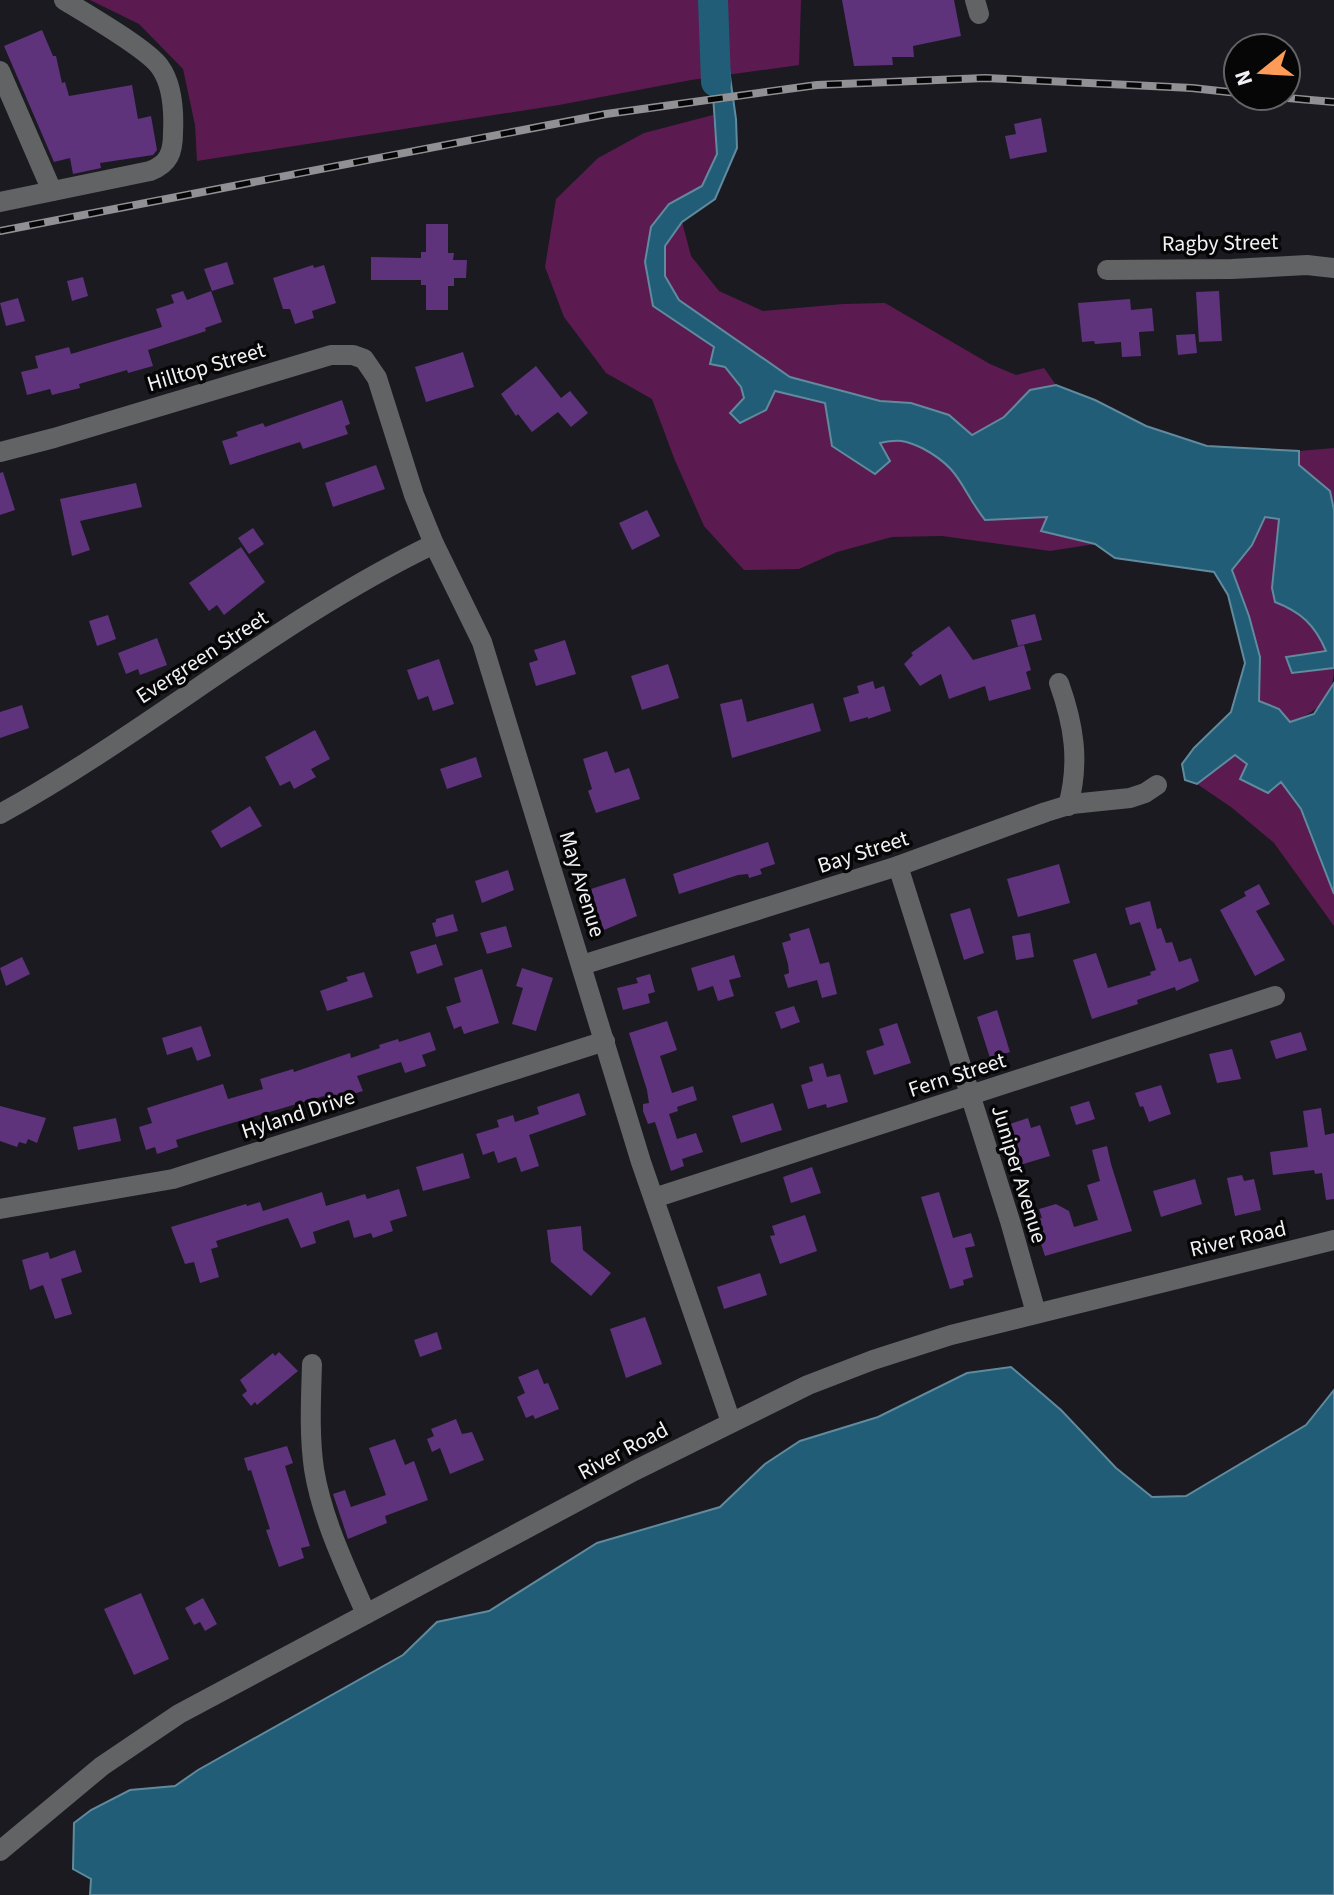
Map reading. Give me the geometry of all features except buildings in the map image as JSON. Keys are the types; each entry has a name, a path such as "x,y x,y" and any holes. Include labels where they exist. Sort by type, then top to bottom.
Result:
{"street":[{"path":"0,202 160,167 171,154 174,117 161,68 64,0"},
{"path":"0,71 52,191"},
{"name":"Ragby Street","path":"1107,270 1307,265 1334,268"},
{"name":"Hilltop Street","path":"0,452 331,355 353,355 364,359 370,366"},
{"name":"May Avenue","path":"370,366 381,389 414,495 434,544 482,642 654,1198 731,1422"},
{"name":"Evergreen Street","path":"0,814 101,753 346,590 434,544"},
{"path":"1059,683 1071,714 1076,754 1068,806"},
{"name":"Bay Street","path":"582,965 898,866 1068,806 1130,798 1157,785"},
{"name":"Juniper Avenue","path":"898,866 1036,1313"},
{"name":"Fern Street","path":"654,1198 1275,996"},
{"name":"Hyland Drive","path":"0,1209 173,1179 605,1041"},
{"name":"River Road","path":"0,1851 102,1766 153,1730 366,1614 731,1422 808,1385 951,1335 1334,1240"},
{"path":"312,1364 310,1418 314,1470 335,1541 366,1614"}],"shaded area":[{"path":"90,0 801,0 799,65 197,161 195,125 183,69 139,24"},
{"path":"713,115 717,154 702,186 669,204 653,306 714,347 741,387 744,398 731,412 775,391 825,403 833,446 902,438 943,459 963,483 973,505 985,520 1048,517 1041,531 1095,544 1050,551 942,536 892,537 837,552 799,569 744,570 704,526 652,399 606,373 564,317 545,267 556,199 598,158 644,133"},
{"path":"682,222 691,256 719,291 763,311 885,303 990,364 1016,375 1044,368 1056,385 1030,390 1004,417 972,435 949,415 911,403 880,401 790,377 679,300 665,276 665,245"},
{"path":"1334,448 1334,510 1330,491 1299,465 1299,451"},
{"path":"1266,517 1279,519 1272,588 1287,607 1316,629 1326,652 1287,657 1292,673 1334,668 1331,688 1322,703 1290,722 1279,709 1258,701 1260,657 1232,569 1252,545"},
{"path":"1235,755 1247,764 1241,779 1281,782 1301,809 1334,894 1334,926 1274,843 1231,807 1197,784"}],"water":[{"path":"717,22 726,48 737,148 715,199 682,222 665,246 665,276 679,300 790,377 880,401 911,403 949,415 972,435 1004,417 1030,390 1056,385 1095,400 1146,426 1207,446 1299,451 1299,465 1330,491 1334,510 1334,668 1292,673 1286,657 1326,651 1306,620 1275,602 1272,588 1279,519 1265,517 1252,545 1232,570 1260,657 1259,701 1279,709 1290,722 1314,714 1334,683 1334,894 1301,809 1281,782 1268,793 1240,779 1247,764 1235,755 1197,784 1185,780 1182,764 1231,712 1245,663 1228,595 1214,572 1115,558 1095,544 1041,531 1047,517 985,520 945,464 922,448 906,442 880,443 890,461 875,474 832,446 825,403 775,391 766,410 740,423 730,413 744,398 741,387 725,367 710,364 714,347 653,306 645,262 651,227 669,204 702,186 717,154 711,65"},
{"path":"1011,1367 1061,1410 1116,1468 1152,1497 1186,1496 1306,1425 1334,1390 1334,1895 90,1895 91,1879 73,1869 74,1823 91,1810 130,1790 175,1786 198,1770 403,1655 437,1622 489,1611 597,1543 720,1507 765,1464 800,1441 878,1417 967,1373"}],"waterway":[{"path":"713,0 716,82"}],"railway":[{"path":"0,231 606,114 817,85 985,78 1222,91"},
{"path":"1302,99 1334,102"}]}
